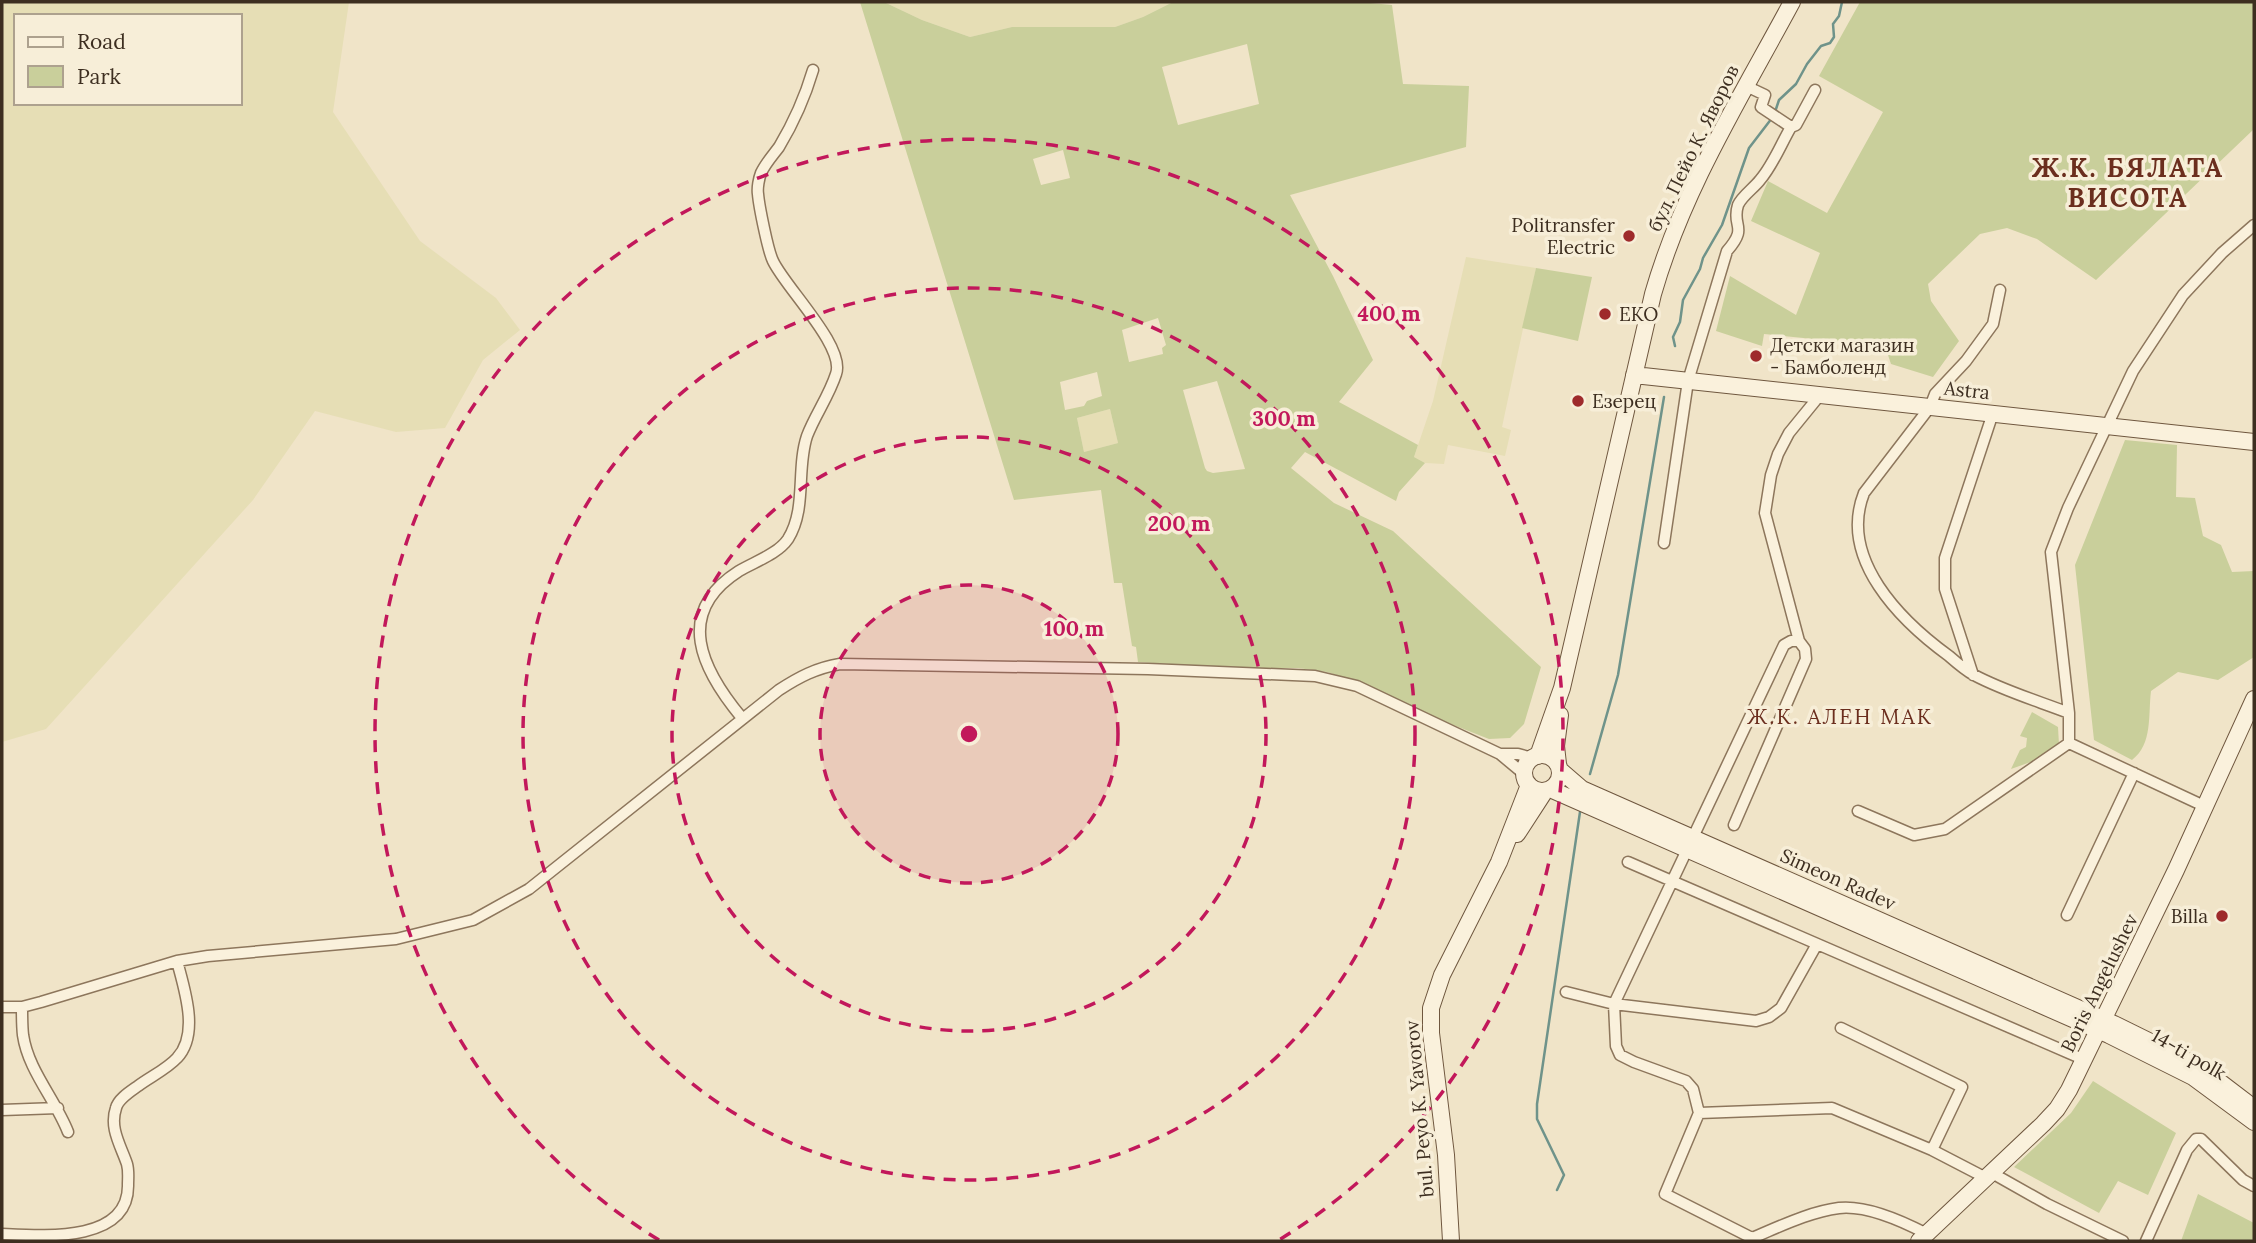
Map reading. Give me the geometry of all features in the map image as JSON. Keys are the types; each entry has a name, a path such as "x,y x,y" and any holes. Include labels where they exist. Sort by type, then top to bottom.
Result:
{"street":[{"name":"бул. Пейо К. Яворов","path":"1559,767 1556,746 1562,688 1653,293 1674,229 1696,181 1792,2"},
{"path":"742,718 707,666 699,641 700,621 712,594 738,572 786,542 797,521 807,437 838,369 834,349 772,260 757,192 761,173 780,145 805,96 813,70"},
{"path":"1746,86 1765,95 1762,107 1787,124 1796,125 1815,90"},
{"path":"1664,543 1688,381 1727,251 1739,233 1737,207 1762,179 1787,124"},
{"path":"2069,743 2069,713 2051,552 2068,508 2133,371 2183,295 2222,253 2254,225"},
{"path":"2000,290 1993,324 1966,362 1935,394 1930,407 1864,494 1858,508 1860,543 1865,562 1883,594 1921,636 1973,675 2069,713"},
{"name":"Astra","path":"1634,375 2254,442"},
{"path":"1734,825 1806,659 1765,513 1770,475 1778,454 1789,433 1820,395"},
{"path":"1973,675 1945,589 1945,558 1993,413"},
{"path":"1799,641 1791,640 1784,645 1614,1004 1616,1046 1620,1055 1686,1082 1693,1089 1699,1113 1665,1195 1751,1240 1809,1214 1842,1208 1903,1221 1923,1238"},
{"path":"2,1007 22,1007 177,961 396,939 473,920 528,889 742,718 779,690 819,667 840,664 1220,671 1314,676 1347,683 1500,754 1527,779 1533,789 1547,790 1558,781 1559,767 1551,757 1500,754"},
{"name":"бул. Пейо К. Яворов","path":"1535,757 1562,688"},
{"name":"Boris Angelushev","path":"1923,1238 2057,1109 2102,1025 2254,699"},
{"path":"2069,743 2204,806"},
{"path":"1858,811 1914,835 1945,829 2069,743"},
{"path":"1527,779 1528,763 1535,757"},
{"name":"Simeon Radev","path":"1559,767 1582,789 1690,844"},
{"path":"2067,915 2134,773"},
{"name":"bul. Peyo K. Yavorov","path":"1499,862 1527,779"},
{"name":"Simeon Radev","path":"1547,790 1690,844 2102,1025"},
{"name":"bul. Peyo K. Yavorov","path":"1451,1241 1446,1154 1432,1045 1431,1008 1443,975 1499,862 1547,790"},
{"path":"1628,862 2085,1060"},
{"path":"1566,992 1614,1004 1756,1021 1769,1017 1782,1008 1817,944"},
{"path":"2,1234 65,1237 97,1229 117,1218 128,1200 128,1168 114,1129 116,1106 128,1093 178,1057 190,1030 186,994 177,961"},
{"path":"22,1007 23,1035 27,1050 68,1132"},
{"name":"14-ti polk","path":"2102,1025 2179,1056 2212,1076 2254,1108"},
{"name":"14-ti polk","path":"2102,1025 2193,1077 2254,1122"},
{"path":"1841,1028 1962,1087 1933,1150"},
{"path":"2,1110 58,1108"},
{"path":"1699,1113 1832,1108 1933,1150 2123,1241"},
{"path":"2146,1241 2187,1150 2196,1139 2201,1139 2243,1180 2254,1186"}],"shaded area":[{"path":"2,2 349,2 333,112 420,241 496,298 520,330 483,360 445,428 396,432 315,411 253,500 46,729 2,742"},
{"path":"884,2 1173,2 1115,27 1012,27 970,37 922,20"},
{"path":"1466,257 1536,268 1502,427 1511,430 1505,456 1448,445 1444,464 1425,463 1414,457 1433,401"},
{"path":"1110,409 1118,443 1084,452 1077,418"}],"green space":[{"path":"860,2 884,2 922,20 970,37 1012,27 1115,27 1173,2 1360,2 1392,5 1403,84 1469,86 1466,147 1290,195 1373,360 1339,402 1418,445 1414,457 1425,463 1399,492 1396,501 1305,452 1291,468 1334,503 1393,531 1541,667 1524,724 1510,738 1489,739 1433,717 1356,681 1327,672 1298,668 1235,668 1138,662 1136,647 1132,646 1122,583 1114,583 1101,490 1014,500","holes":["1247,44 1259,104 1178,125 1162,67","1063,150 1070,178 1041,185 1033,159","1158,318 1166,345 1162,348 1163,354 1129,362 1122,330","1097,372 1102,396 1087,401 1084,406 1065,410 1060,382","1217,381 1245,469 1213,473 1205,468 1183,390","1110,409 1118,443 1084,452 1077,418"]},
{"path":"1860,2 2254,2 2254,129 2096,280 2037,239 2007,228 1980,234 1928,284 1931,301 1959,341 1933,377 1891,364 1885,346 1764,334 1762,346 1716,331 1730,276 1796,315 1820,253 1751,221 1768,181 1827,213 1883,112 1819,76"},
{"path":"1536,268 1592,277 1578,341 1522,328"},
{"path":"2125,440 2177,445 2176,497 2195,498 2203,536 2221,545 2232,572 2254,571 2254,657 2218,680 2178,672 2151,691 2146,737 2139,753 2132,760 2094,740 2075,565"},
{"path":"2032,712 2058,727 2059,745 2039,759 2011,769 2020,750 2026,747 2027,738 2020,736"},
{"path":"2093,1081 2176,1133 2148,1195 2118,1181 2099,1213 2014,1167 2071,1113"},
{"path":"2198,1194 2254,1223 2254,1241 2181,1241"}],"waterway":[{"path":"1775,112 1779,100 1796,84 1821,46 1830,43 1834,37 1833,24 1839,16 1842,2"},
{"path":"1675,346 1673,337 1680,322 1683,300 1722,225 1749,148 1772,118"},
{"path":"1590,774 1618,675 1664,397"},
{"path":"1557,1190 1564,1175 1537,1119 1537,1104 1580,812"}],"place":[{"name":"Politransfer Electric","path":"1629,236"},
{"name":"EKO","path":"1605,314"},
{"name":"Детски магазин - Бамболенд","path":"1756,356"},
{"name":"Езерец","path":"1578,401"},
{"name":"Billa","path":"2222,916"}],"district":[{"name":"Ж.К. БЯЛАТА ВИСОТА","path":"2128,183"},
{"name":"Ж.К. АЛЕН МАК","path":"1840,717"}]}
